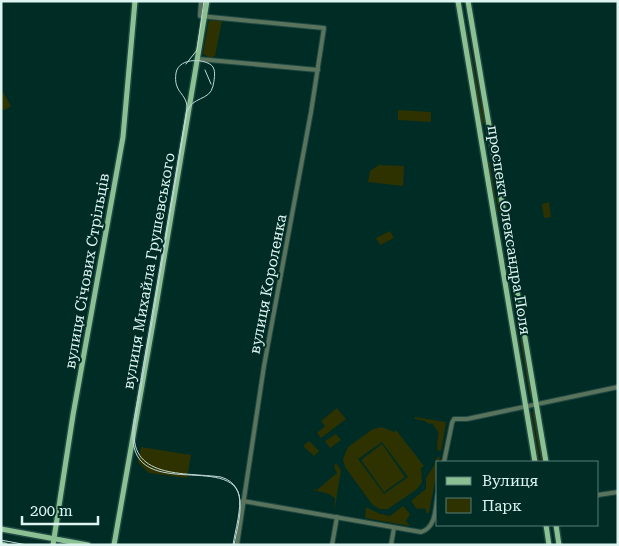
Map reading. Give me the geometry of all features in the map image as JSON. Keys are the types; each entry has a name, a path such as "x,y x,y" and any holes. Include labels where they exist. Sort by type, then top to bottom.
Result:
{"main road":[{"name":"вулиця Січових Стрільців","path":"53,542 73,415 123,137 135,1"},
{"name":"вулиця Михайла Грушевського","path":"114,545 198,59 202,16 207,1"},
{"name":"проспект Олександра Поля","path":"458,1 535,461"},
{"name":"проспект Олександра Поля","path":"468,1 546,461"},
{"path":"480,129 490,130"},
{"path":"485,158 495,156"},
{"path":"546,526 549,545"},
{"path":"556,526 559,545"},
{"path":"1,529 53,542 88,545"},
{"path":"1,544 5,545"}],"street":[{"name":"вулиця Михайла Грушевського","path":"202,1 202,16"},
{"name":"вулиця Короленка","path":"202,16 324,28 264,366 237,545"},
{"path":"198,59 318,70"},
{"path":"444,461 454,420 618,387"},
{"path":"599,495 618,492"},
{"path":"243,501 421,532 428,529 434,522 436,507"},
{"path":"332,545 337,517"},
{"path":"391,545 394,528"}],"green space":[{"path":"209,20 222,21 215,56 210,58 203,54"},
{"path":"467,29 483,116 469,29 471,29 487,123 481,124 465,30"},
{"path":"1,89 11,106 5,110 1,109"},
{"path":"398,110 431,112 431,122 398,120"},
{"path":"491,161 494,161 502,211 499,212"},
{"path":"487,162 490,162 498,212 495,212"},
{"path":"379,165 404,166 403,186 368,182 370,171"},
{"path":"549,202 551,217 544,218 542,204"},
{"path":"390,231 394,238 380,245 376,238"},
{"path":"509,255 523,338 520,338 507,256"},
{"path":"505,256 518,339 516,339 503,257"},
{"path":"523,339 532,397 530,397 520,340"},
{"path":"337,408 346,419 321,438 317,433 325,426 321,421"},
{"path":"535,411 543,461 541,461 532,412"},
{"path":"529,412 531,412 540,461 537,461"},
{"path":"415,417 446,422 441,451 437,450 439,433 432,423 429,424 415,419"},
{"path":"382,427 394,432 396,430 424,466 421,468 422,482 417,489 388,509 379,509 372,504 345,467 343,459 348,447 373,429","holes":["382,442 408,477 384,494 358,459"]},
{"path":"336,434 341,440 330,448 325,441"},
{"path":"309,441 319,451 314,456 303,446"},
{"path":"382,444 405,477 384,492 361,460"},
{"path":"141,447 191,455 187,478 149,473 138,462"},
{"path":"437,457 440,457 439,461 436,461 436,477 427,514 425,508 417,509 411,501 426,489 426,478 434,466"},
{"path":"336,463 341,470 334,513 335,498 329,494 313,490 317,490 337,473 334,466"},
{"path":"403,506 410,514 406,521 410,526 365,518 366,507 380,514 390,516"}],"tram line":[{"path":"186,64 197,50 204,1"},
{"path":"233,545 239,513 240,500 239,495 230,483 216,477 177,474 158,471 143,463 134,447 134,421 187,108 185,99 176,85 176,73 182,64 194,61 206,62 213,67 215,74 214,82 211,91 193,103 187,112 135,424 135,442 140,455 149,464 161,470 221,477 230,482 236,488 239,496 240,506 240,516 234,545"},
{"path":"205,70 211,84"},
{"path":"1,540 27,545"}]}
